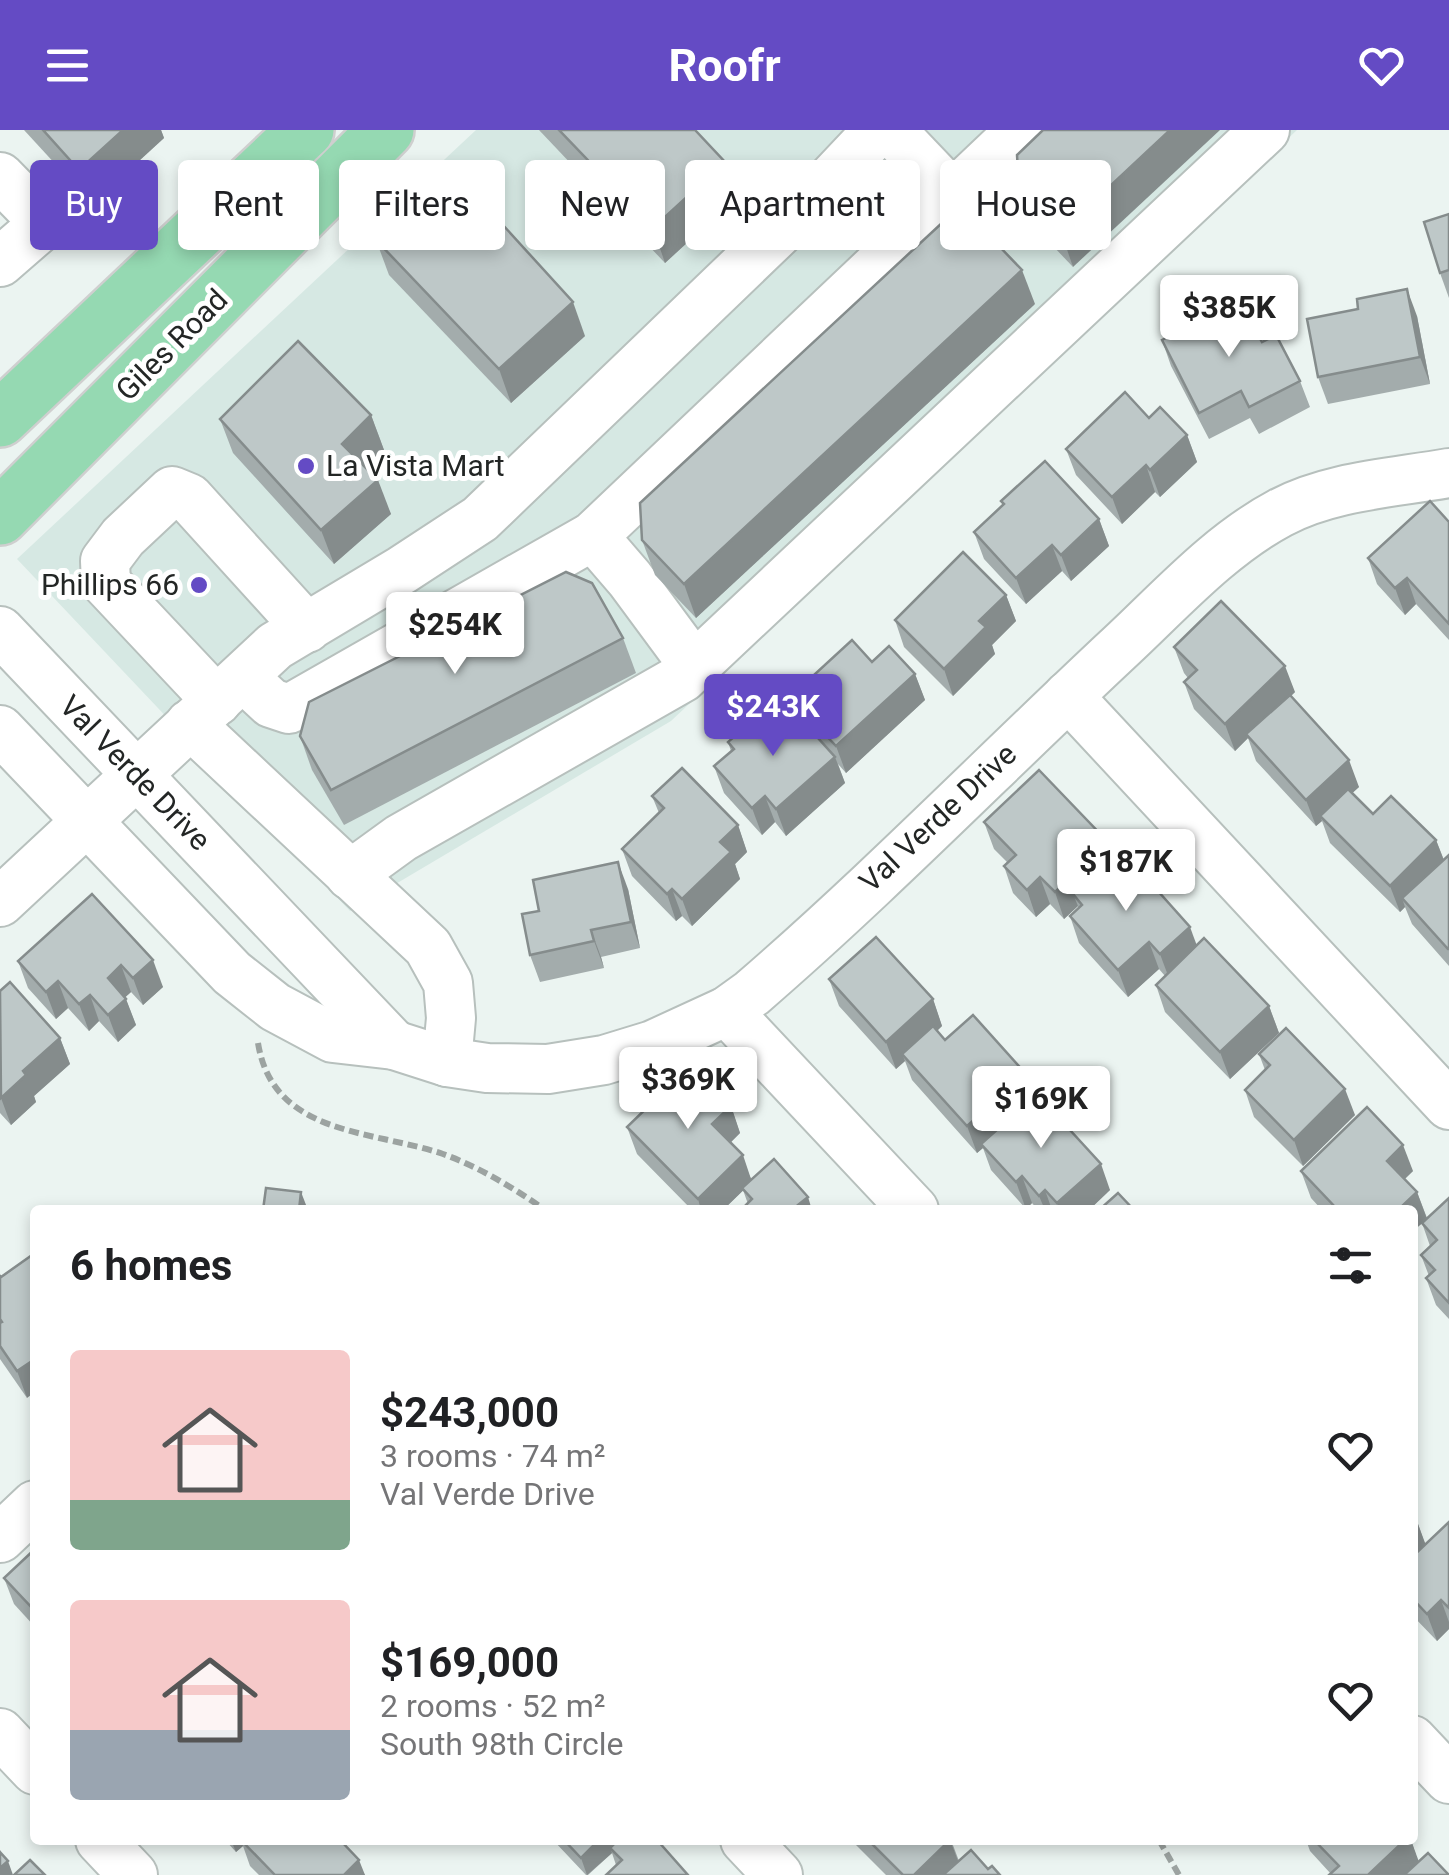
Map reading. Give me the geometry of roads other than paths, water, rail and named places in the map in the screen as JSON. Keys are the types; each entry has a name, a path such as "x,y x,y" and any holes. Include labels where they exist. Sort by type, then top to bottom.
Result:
{"main road":[{"name":"Giles Road","path":"0,419 306,130"},
{"name":"Giles Road","path":"0,517 386,130"}],"street":[{"path":"0,902 275,646 480,519 811,202 878,130"},
{"path":"891,130 940,181"},
{"path":"988,160 1020,130"},
{"path":"350,875 402,838 682,678 1265,130"},
{"path":"0,177 45,223 0,262"},
{"path":"217,701 271,703 289,709 593,536 940,205"},
{"name":"Val Verde Drive","path":"0,730 184,925 232,973 275,1008 332,1038 394,1045 447,1062 519,1069 591,1063 653,1045 727,1011 774,974 1220,556 1268,520 1332,494 1449,474"},
{"path":"307,628 189,498 172,492 122,536 105,561 106,583 217,701 350,875 428,946 448,983 451,1018 447,1062"},
{"path":"480,519 517,579"},
{"path":"593,536 695,667"},
{"name":"Val Verde Drive","path":"0,631 394,1045"},
{"path":"1068,696 1449,1104"},
{"path":"727,1011 909,1205"},
{"path":"0,1538 30,1510"},
{"path":"0,1733 30,1765"},
{"path":"1418,1746 1449,1779"},
{"path":"105,1845 133,1875"},
{"path":"750,1845 778,1875"}],"place":[{"name":"La Vista Mart","path":"306,466"},
{"name":"Phillips 66","path":"199,585"}]}
